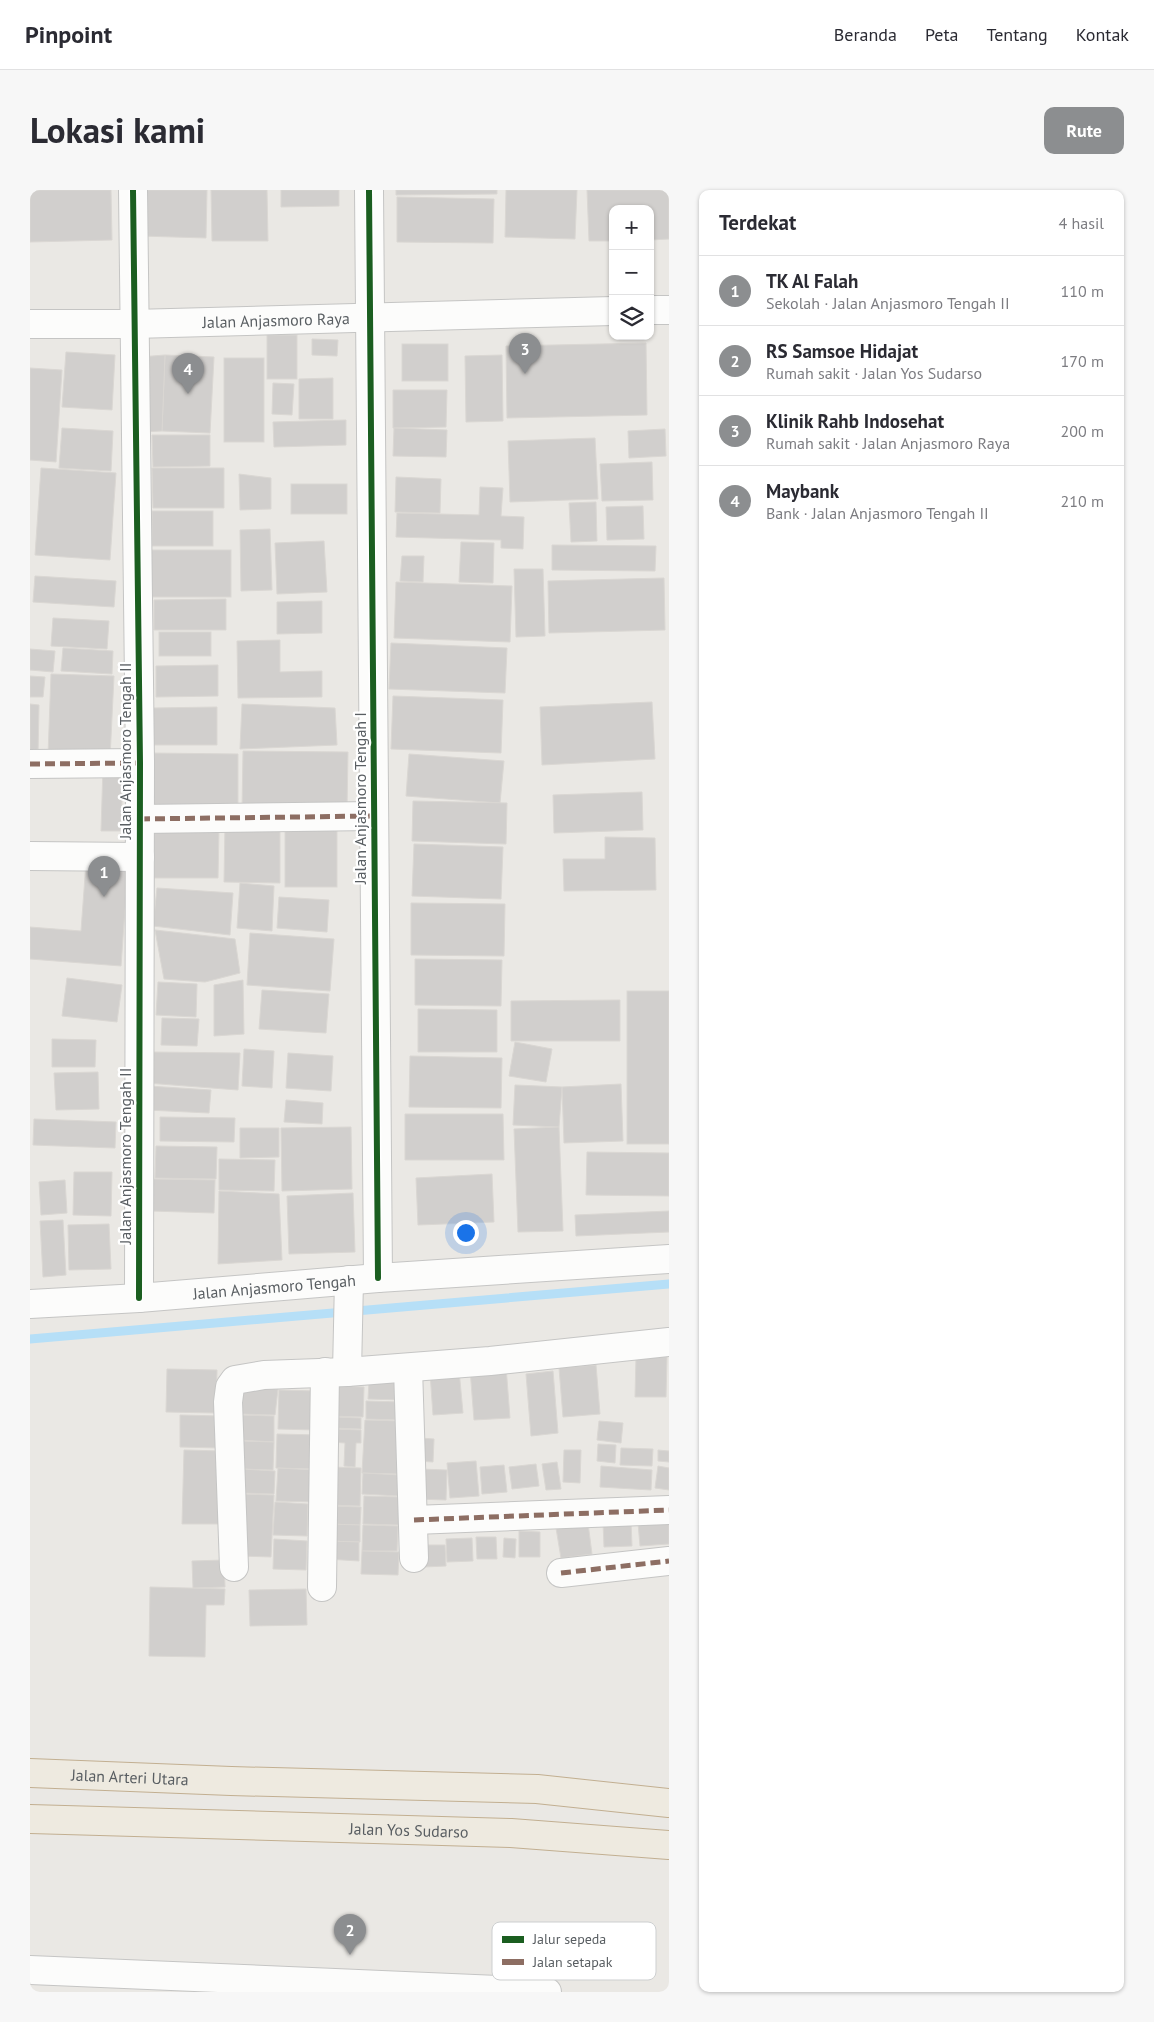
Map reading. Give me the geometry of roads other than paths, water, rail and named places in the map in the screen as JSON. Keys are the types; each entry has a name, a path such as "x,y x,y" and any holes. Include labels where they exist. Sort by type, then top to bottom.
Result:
{"highway":[{"name":"Jalan Arteri Utara","path":"30,1773 231,1781 537,1789 669,1803"},
{"name":"Jalan Yos Sudarso","path":"30,1818 511,1833 669,1845"}],"street":[{"name":"Jalan Anjasmoro Tengah II","path":"133,190 133,324 140,763 139,1298"},
{"name":"Jalan Anjasmoro Tengah I","path":"369,190 378,1278"},
{"path":"654,310 669,310"},
{"name":"Jalan Anjasmoro Raya","path":"30,324 133,324 609,311"},
{"path":"30,764 140,763"},
{"path":"140,819 374,816"},
{"path":"30,856 140,857"},
{"name":"Jalan Anjasmoro Tengah","path":"30,1304 139,1298 349,1280 669,1259"},
{"path":"322,1587 336,1372 349,1280"},
{"path":"234,1567 228,1402 232,1383 239,1378 264,1375 408,1368 669,1342"},
{"path":"408,1368 414,1558"},
{"path":"414,1520 669,1510"},
{"path":"561,1573 669,1561"},
{"path":"30,1970 206,1985 547,1992"}],"waterway":[{"path":"30,1339 669,1284"}],"place":[{"name":"Klinik Rahb Indosehat","path":"525,374"},
{"name":"Maybank","path":"188,394"},
{"name":"TK Al Falah","path":"104,897"},
{"name":"RS Samsoe Hidajat","path":"350,1955"}]}
